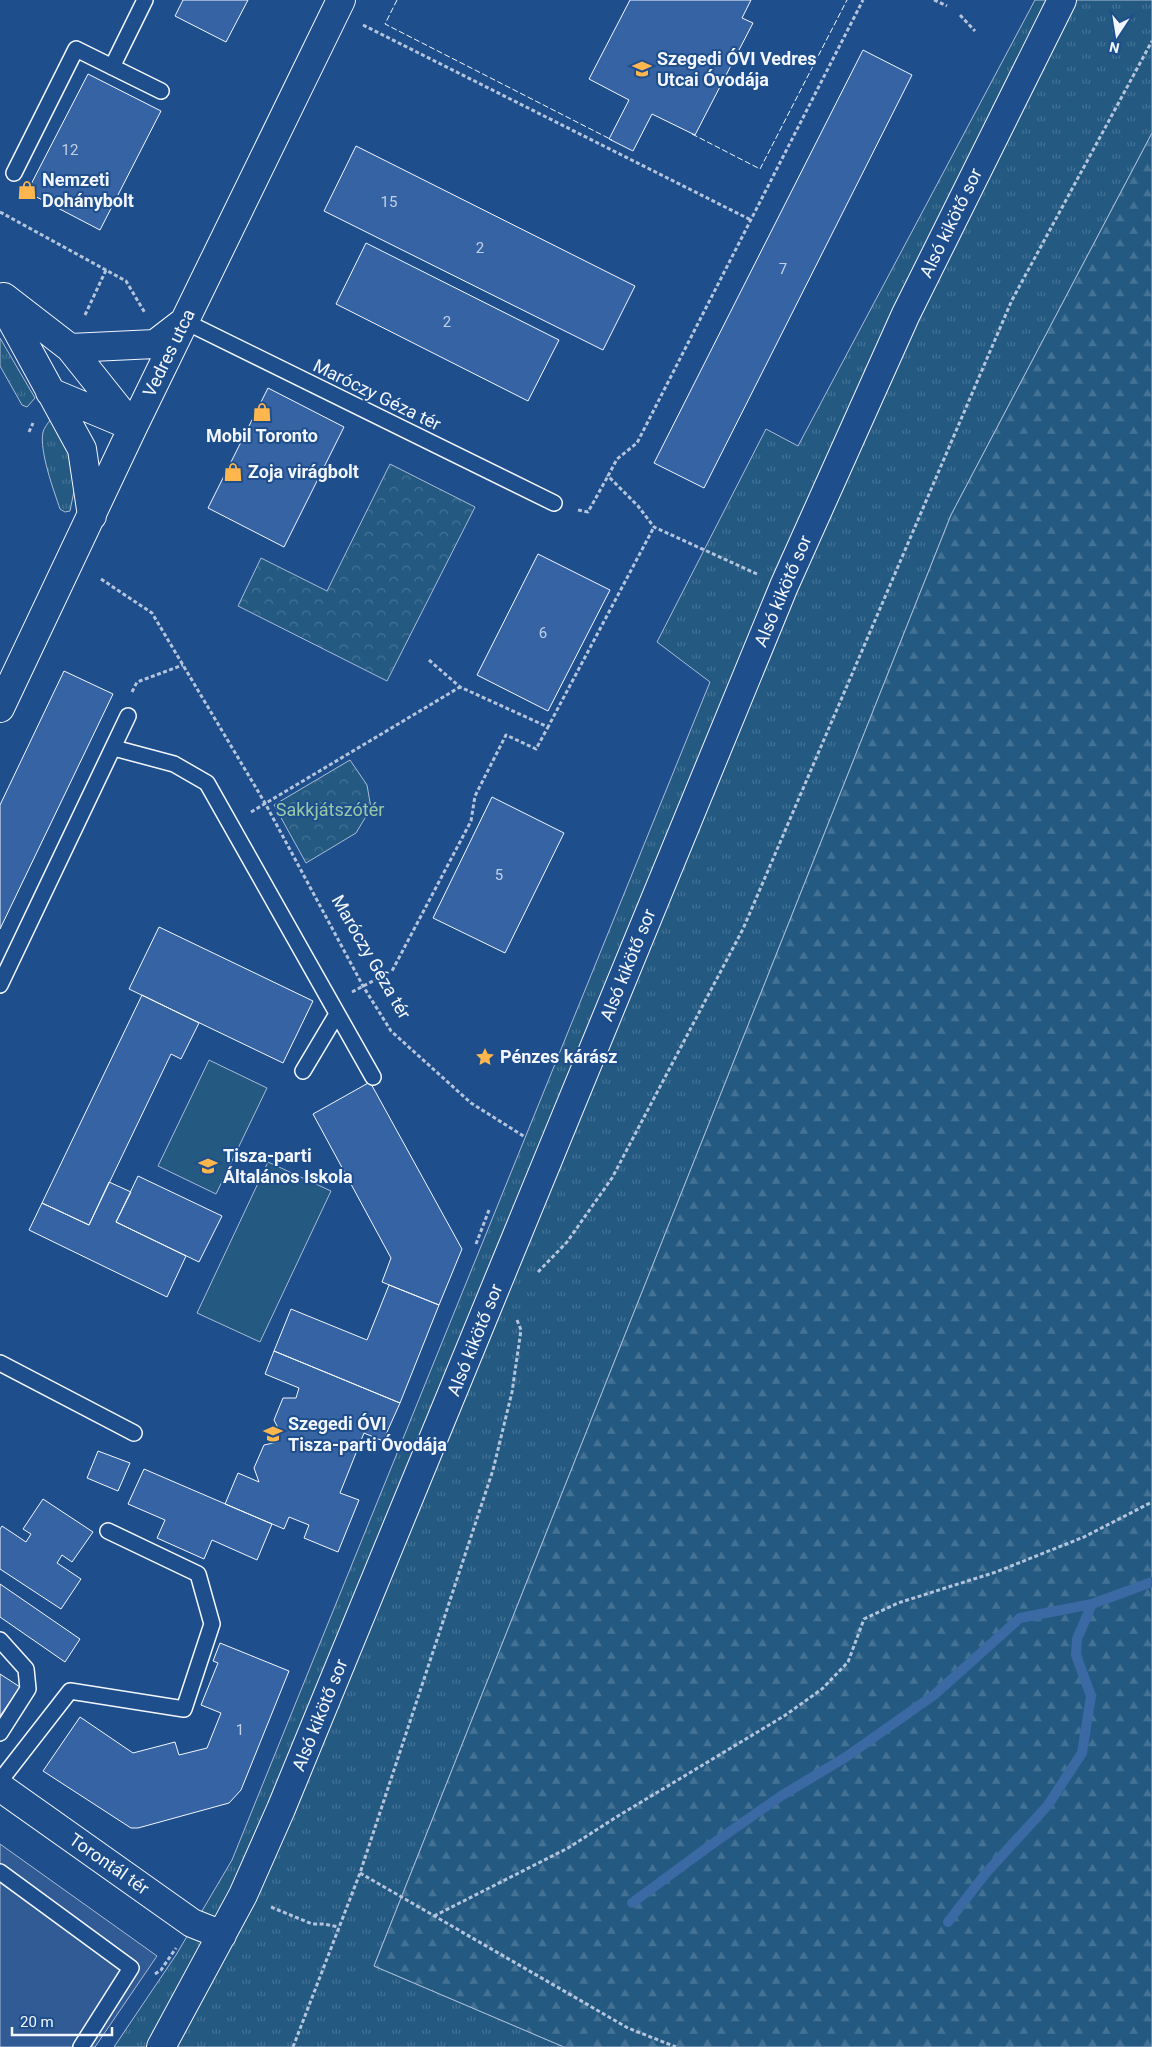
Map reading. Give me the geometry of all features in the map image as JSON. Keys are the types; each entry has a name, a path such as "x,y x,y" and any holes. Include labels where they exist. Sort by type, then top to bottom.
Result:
{"street":[{"name":"Alsó kikötő sor","path":"161,2047 243,1895 289,1790 788,577 906,314 1062,0"},
{"name":"Vedres utca","path":"0,708 184,321 338,6"},
{"path":"0,294 70,348 133,427"},
{"path":"0,299 82,449 92,516"},
{"path":"70,348 155,344 184,321"},
{"path":"50,392 133,427"},
{"name":"Torontál tér","path":"0,1788 192,1923 222,1935"}],"lane":[{"path":"112,67 145,0"},
{"path":"14,173 76,49 161,91"},
{"name":"Maróczy Géza tér","path":"184,321 554,503"},
{"path":"0,985 128,716"},
{"path":"114,748 174,764 207,784 372,1077"},
{"path":"303,1071 337,1014"},
{"path":"0,1362 134,1433"},
{"path":"0,1781 70,1691 184,1708 212,1624 198,1574 108,1532"},
{"path":"0,1640 26,1669 28,1689 0,1733"},
{"path":"0,1872 131,1968 81,2047"}],"path":[{"path":"593,503 617,459 637,443 863,0"},
{"path":"934,0 947,6"},
{"path":"338,6 751,220"},
{"path":"960,15 975,32"},
{"path":"535,1275 567,1242 612,1178 743,929 1012,300 1152,41"},
{"path":"0,212 126,281 148,318"},
{"path":"81,323 106,270"},
{"path":"608,476 638,506 654,527 723,558"},
{"path":"363,986 392,971 471,821 475,796 506,735 536,749 654,527"},
{"name":"Maróczy Géza tér","path":"101,579 152,613 265,803 363,986 391,1031 471,1103 551,1153"},
{"path":"429,660 460,687 548,728"},
{"path":"137,682 183,665"},
{"path":"231,824 460,687"},
{"path":"476,1244 489,1210"},
{"path":"293,2047 360,1872 493,1470 512,1392 521,1330 500,1278"},
{"path":"434,1916 568,1848 784,1716 822,1689 848,1662 864,1619 898,1603 996,1572 1084,1537 1152,1502"},
{"path":"360,1872 628,2028 676,2047"},
{"path":"243,1895 312,1924 338,1927"},
{"path":"161,1970 177,1947"}],"green space":[{"path":"1035,0 1152,0 1152,133 951,515 374,1966 564,2047 114,2047 176,1955 232,1860 710,682 657,642 766,429 798,446"},
{"path":"1152,133 1152,2047 564,2047 374,1966 951,515"},
{"path":"0,338 35,398 27,407 22,405 0,366"},
{"path":"51,419 71,451 75,486 70,511 65,512 60,509 43,450 43,432"},
{"path":"390,464 475,507 387,681 238,606 261,558 327,591"},
{"name":"Sakkjátszótér","path":"350,760 367,785 371,808 356,833 306,863 274,805"},
{"path":"209,1060 267,1088 216,1194 158,1166"},
{"path":"268,1162 331,1191 260,1342 197,1313"}],"shaded area":[{"path":"0,1844 157,1956 95,2047 0,2047"}],"building":[{"path":"183,0 248,0 226,42 175,16"},
{"path":"630,0 751,0 742,18 753,23 695,135 652,114 633,151 609,139 629,100 589,79"},
{"path":"863,50 912,75 704,488 654,463"},
{"path":"88,74 161,111 100,230 27,192"},
{"path":"356,146 635,286 603,350 324,211"},
{"path":"366,243 559,340 528,401 336,304"},
{"path":"268,388 344,427 284,547 208,508"},
{"path":"538,554 610,590 548,711 477,675"},
{"path":"64,671 113,694 0,929 0,805"},
{"path":"492,797 564,833 505,953 433,918"},
{"path":"159,927 313,1001 283,1063 129,989"},
{"path":"142,995 199,1023 181,1059 171,1054 89,1225 42,1203"},
{"path":"370,1082 462,1249 439,1305 382,1282 391,1258 313,1114"},
{"path":"138,1176 222,1216 199,1262 116,1222"},
{"path":"109,1182 131,1192 116,1222 186,1256 167,1297 29,1230 42,1203 89,1225"},
{"path":"389,1285 439,1305 400,1403 274,1351 291,1309 367,1340"},
{"path":"274,1351 400,1403 383,1441 364,1433 340,1493 359,1500 338,1552 304,1538 309,1525 289,1517 284,1529 225,1504 238,1473 259,1482 254,1468 264,1445 278,1442 280,1432 274,1420 283,1398 296,1398 299,1388 265,1374"},
{"path":"98,1451 130,1463 118,1491 87,1478"},
{"path":"144,1469 272,1524 257,1560 212,1540 204,1559 157,1538 165,1520 128,1504"},
{"path":"43,1499 93,1532 72,1562 62,1555 57,1563 81,1579 61,1609 0,1569 0,1529 2,1526 26,1542 31,1534 23,1529"},
{"path":"0,1584 80,1639 65,1662 0,1617"},
{"path":"220,1643 289,1671 241,1790 229,1803 138,1828 131,1828 43,1771 80,1717 133,1753 175,1742 179,1755 207,1748 221,1713 201,1705 218,1663 213,1661"},
{"path":"0,1674 20,1687 0,1716"}],"waterway":[{"path":"632,1903 781,1796 846,1757 934,1695 1020,1618 1092,1604 1152,1582"},
{"path":"948,1922 986,1873 1048,1805 1082,1753 1091,1696 1076,1655 1077,1639 1092,1604"}],"fence":[{"path":"397,0 385,24 612,140"},
{"path":"692,134 760,169 847,0"}],"place":[{"name":"Szegedi ÓVI Vedres Utcai Óvodája","path":"642,69"},
{"name":"Nemzeti Dohánybolt","path":"27,190"},
{"name":"Mobil Toronto","path":"262,412"},
{"name":"Zoja virágbolt","path":"233,472"},
{"name":"Pénzes kárász","path":"485,1057"},
{"name":"Tisza-parti Általános Iskola","path":"208,1166"},
{"name":"Szegedi ÓVI Tisza-parti Óvodája","path":"273,1434"}]}
